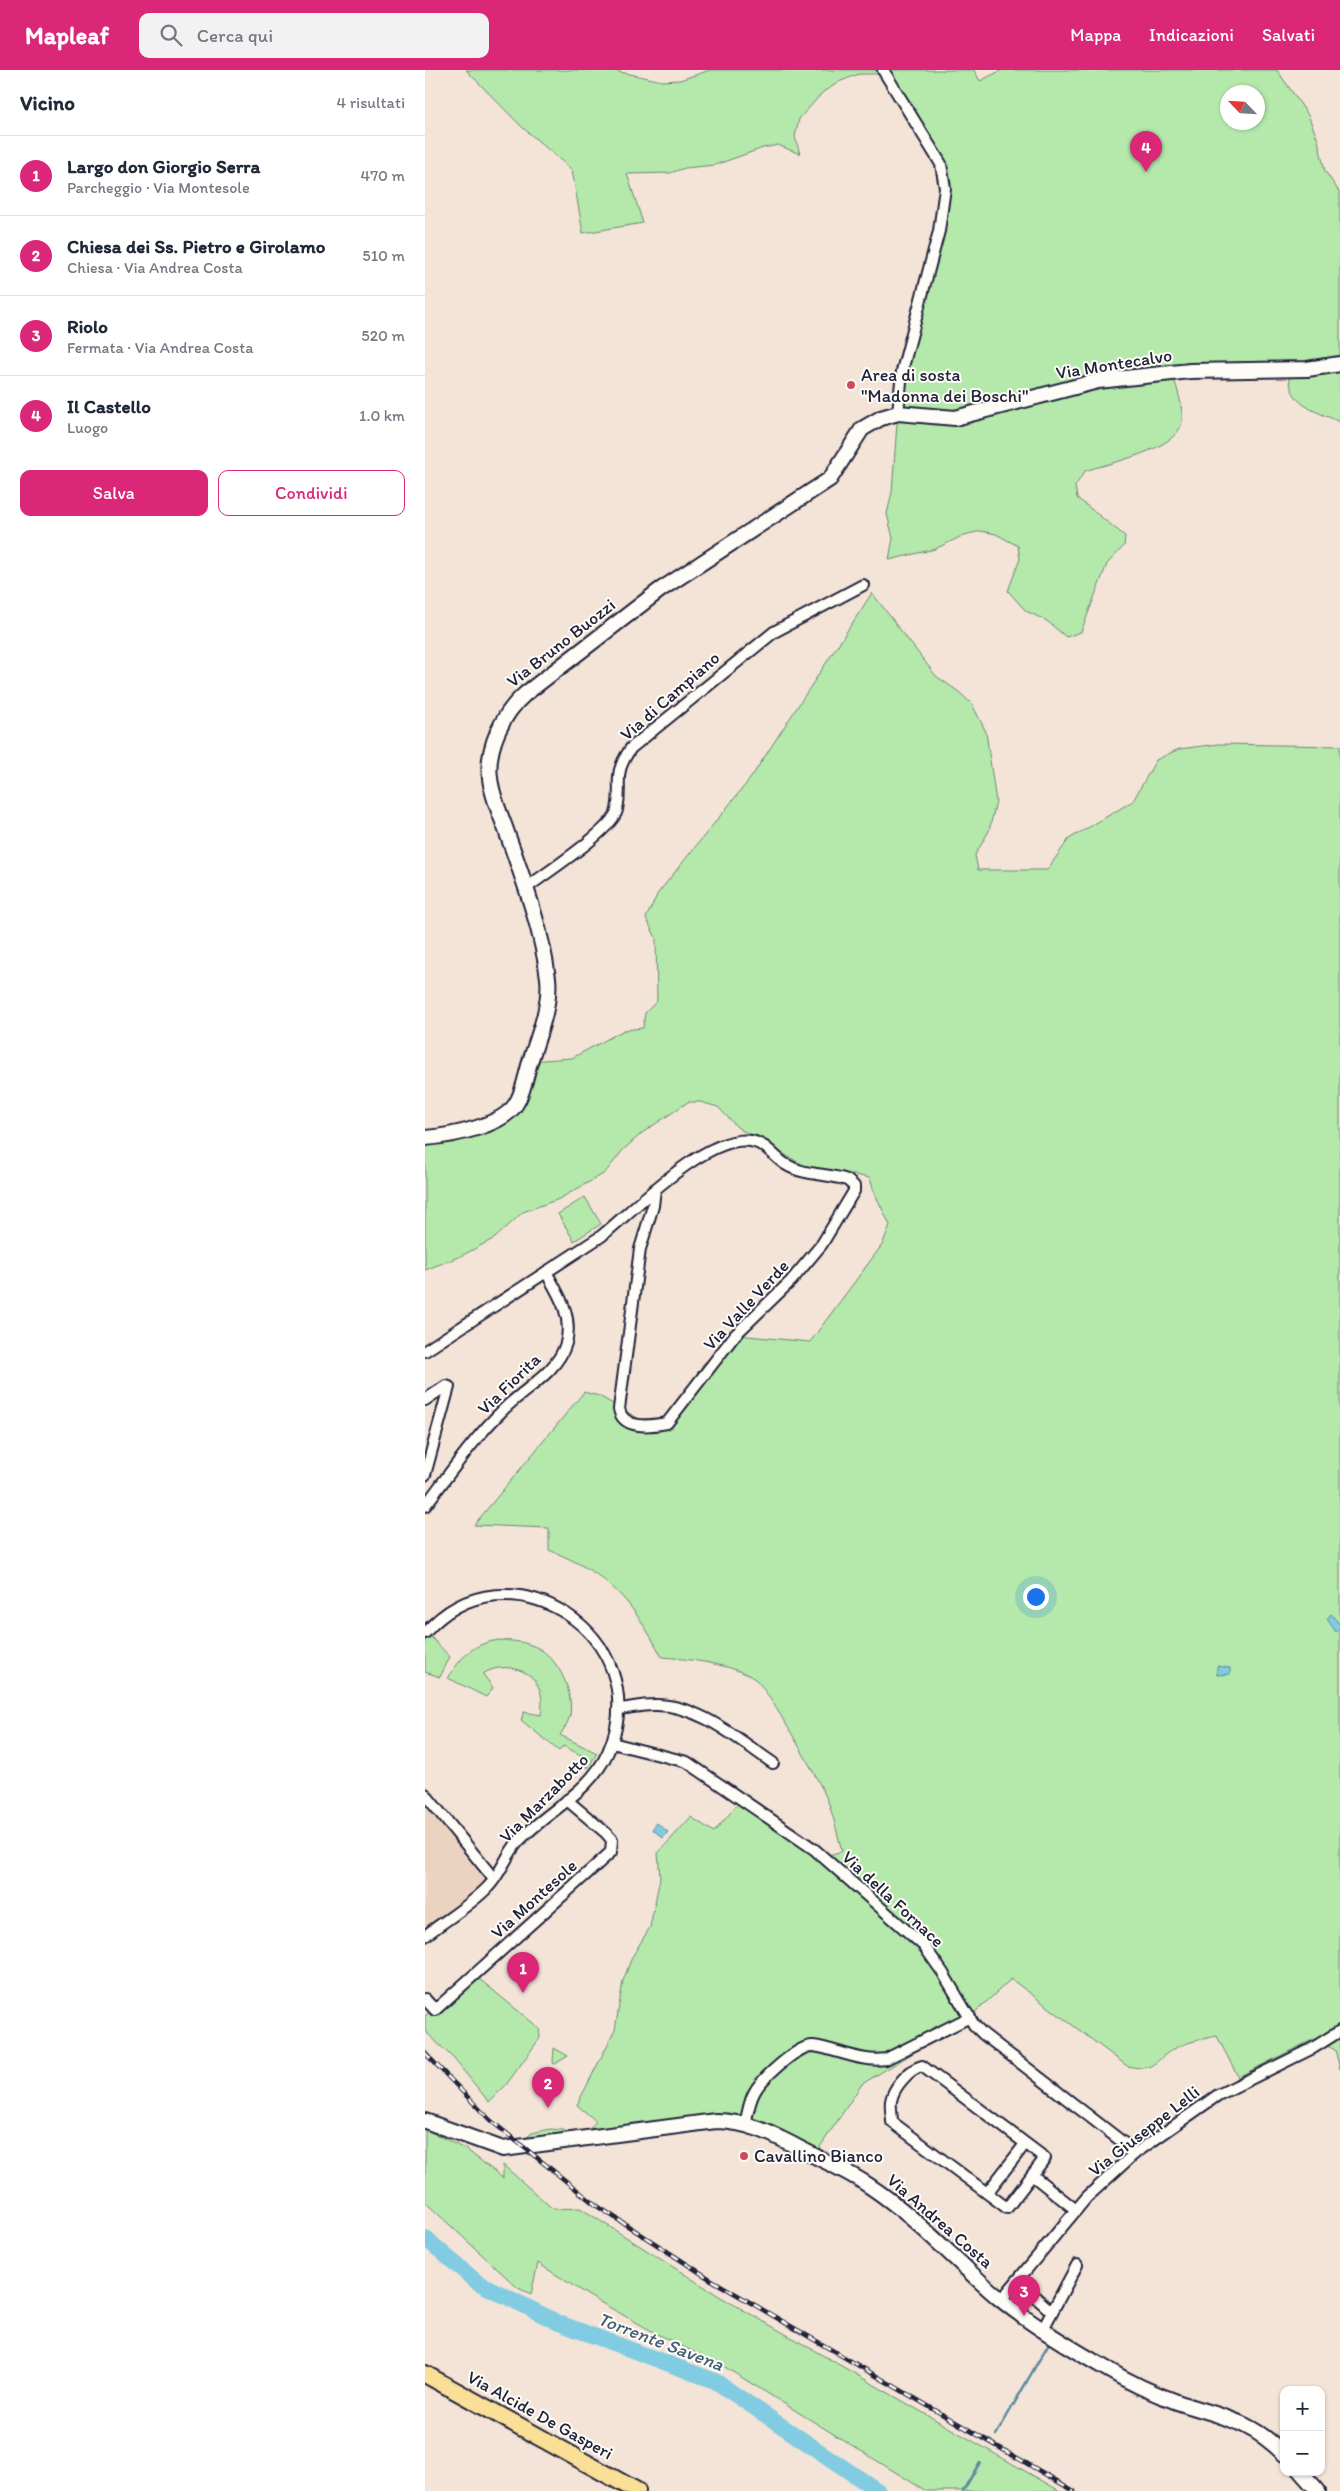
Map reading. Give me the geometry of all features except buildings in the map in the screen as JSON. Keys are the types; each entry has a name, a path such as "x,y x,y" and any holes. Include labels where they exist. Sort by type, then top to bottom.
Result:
{"main road":[{"name":"Via Alcide De Gasperi","path":"425,2374 637,2491"}],"street":[{"path":"883,70 941,164 945,188 939,231 902,371 898,413"},
{"name":"Via Montecalvo","path":"898,413 955,418 1015,401 1098,382 1190,371 1307,369 1340,364"},
{"name":"Via Bruno Buozzi","path":"425,1138 467,1131 498,1119 510,1111 517,1103 548,998 545,961 525,889 490,778 492,752 509,711 525,694 660,590 830,479 840,466 855,437 862,429 881,418 898,413"},
{"name":"Via di Campiano","path":"525,889 608,825 617,810 619,766 631,748 774,632 863,585"},
{"name":"Via Valle Verde","path":"425,1351 600,1237 655,1189 683,1167 710,1151 735,1142 749,1141 766,1147 780,1160 795,1169 847,1180 854,1186 854,1191 812,1256 791,1281 735,1335 667,1423 635,1424 624,1419 619,1409 638,1264 645,1230 653,1206 655,1189"},
{"name":"Via Fiorita","path":"425,1506 469,1448 503,1409 560,1357 567,1338 566,1313 563,1300 546,1272"},
{"path":"425,1400 446,1386 449,1387 425,1475"},
{"name":"Via Marzabotto","path":"425,1633 433,1623 449,1612 479,1599 511,1596 547,1603 573,1618 600,1644 615,1679 618,1709 612,1743 595,1774 517,1844 488,1887 425,1936"},
{"path":"618,1709 653,1705 683,1710 717,1726 773,1763"},
{"name":"Via della Fornace","path":"612,1743 687,1762 814,1849 923,1946 983,2034 1125,2144 1134,2154"},
{"path":"425,1794 494,1879"},
{"name":"Via Montesole","path":"425,1999 435,2010 611,1852 612,1840 567,1800"},
{"path":"745,2123 754,2092 801,2048 812,2046 870,2060 885,2059 970,2017"},
{"name":"Via Giuseppe Lelli","path":"1001,2300 1096,2188 1134,2154 1218,2095 1313,2048 1340,2031"},
{"path":"922,2066 927,2068 1045,2158 1032,2175 1007,2208 892,2122 890,2104 892,2095 908,2074 916,2067 922,2066"},
{"name":"Via Andrea Costa","path":"425,2121 503,2149 716,2121 745,2123 786,2141 868,2184 893,2203 1001,2300 1105,2368 1139,2386 1176,2402 1222,2414 1245,2424 1266,2437 1280,2450"},
{"path":"987,2193 1025,2144"},
{"path":"1032,2175 1076,2210"},
{"path":"1043,2329 1077,2265"},
{"path":"1017,2281 1051,2311"},
{"path":"1305,2476 1318,2491"}],"shaded area":[{"path":"425,1798 494,1878 425,1928"}],"green space":[{"path":"466,70 611,70 662,81 680,80 710,70 974,70 980,81 1002,70 1277,70 1308,115 1318,140 1325,171 1340,193 1340,422 1311,409 1297,399 1290,382 1289,370 1173,376 1182,410 1182,422 1178,432 1156,448 1085,471 1075,486 1077,498 1125,536 1124,546 1107,564 1081,632 1066,637 1047,621 1026,611 1008,591 1020,559 1018,546 996,534 981,531 964,535 935,549 889,560 893,538 887,514 892,492 899,396 935,261 943,159 921,121 891,83 877,74 859,74 841,81 823,92 799,119 795,137 800,154 778,145 763,148 715,165 685,168 670,173 627,174 643,223 583,233 572,170 522,127"},
{"path":"872,593 936,676 972,704 986,732 996,802 989,831 975,855 978,870 1047,870 1069,839 1133,801 1156,760 1179,749 1219,744 1340,746 1340,2069 1335,2050 1314,2039 1238,2077 1217,2036 1177,2047 1149,2067 1137,2068 1127,2066 1011,1979 954,2032 915,2052 862,2084 816,2153 733,2122 589,2132 596,2121 577,2105 615,2030 623,1981 632,1957 650,1927 660,1878 658,1853 691,1817 714,1832 742,1799 823,1857 842,1851 825,1794 782,1718 755,1679 723,1666 662,1657 640,1620 617,1592 588,1569 549,1550 549,1528 474,1525 584,1392 599,1396 643,1421 664,1419 680,1405 703,1364 737,1335 810,1342 882,1245 890,1225 874,1192 870,1178 803,1165 738,1128 718,1107 700,1102 688,1102 642,1133 623,1150 605,1173 559,1199 523,1212 495,1238 461,1256 425,1270 425,1134 488,1121 517,1096 528,1061 572,1058 624,1030 643,1028 645,1013 657,1001 656,938 646,918 658,893 750,779"},
{"path":"585,1197 601,1224 574,1241 558,1214"},
{"path":"430,1636 450,1657 440,1677 425,1672 425,1641"},
{"path":"500,1640 531,1645 540,1649 555,1664 566,1684 570,1705 569,1718 560,1735 597,1753 588,1768 583,1764 587,1758 563,1746 559,1751 521,1720 524,1712 541,1715 542,1701 540,1691 535,1681 529,1675 514,1669 498,1668 490,1670 483,1674 493,1688 486,1697 448,1678 458,1663 469,1652 482,1644"},
{"path":"472,1973 539,2028 540,2038 506,2085 489,2102 454,2059 425,2031 425,2016"},
{"path":"554,2048 568,2056 555,2064 553,2063"},
{"path":"425,2129 467,2150 503,2178 503,2165 553,2209 580,2208 719,2296 1060,2491 926,2491 723,2366 659,2335 589,2296 538,2263 531,2294 518,2288 425,2202"},
{"path":"550,2129 563,2130 570,2133 526,2138 532,2133"}],"water":[{"path":"1331,1614 1340,1625 1340,1629 1336,1632 1327,1619"},
{"path":"1217,1666 1230,1668 1230,1674 1217,1675"},
{"path":"657,1823 668,1832 663,1838 652,1829"}],"waterway":[{"name":"Torrente Savena","path":"425,2238 477,2282 559,2323 715,2381 878,2491"},
{"path":"996,2435 1049,2343"},
{"path":"963,2491 980,2462"}],"railway":[{"path":"425,2053 490,2120 597,2206 710,2279 1074,2491"}],"place":[{"name":"Il Castello","path":"1146,172"},
{"name":"Area di sosta \"Madonna dei Boschi\"","path":"851,385"},
{"name":"Largo don Giorgio Serra","path":"523,1993"},
{"name":"Chiesa dei Ss. Pietro e Girolamo","path":"548,2108"},
{"name":"Cavallino Bianco","path":"744,2156"},
{"name":"Riolo","path":"1024,2316"}]}
